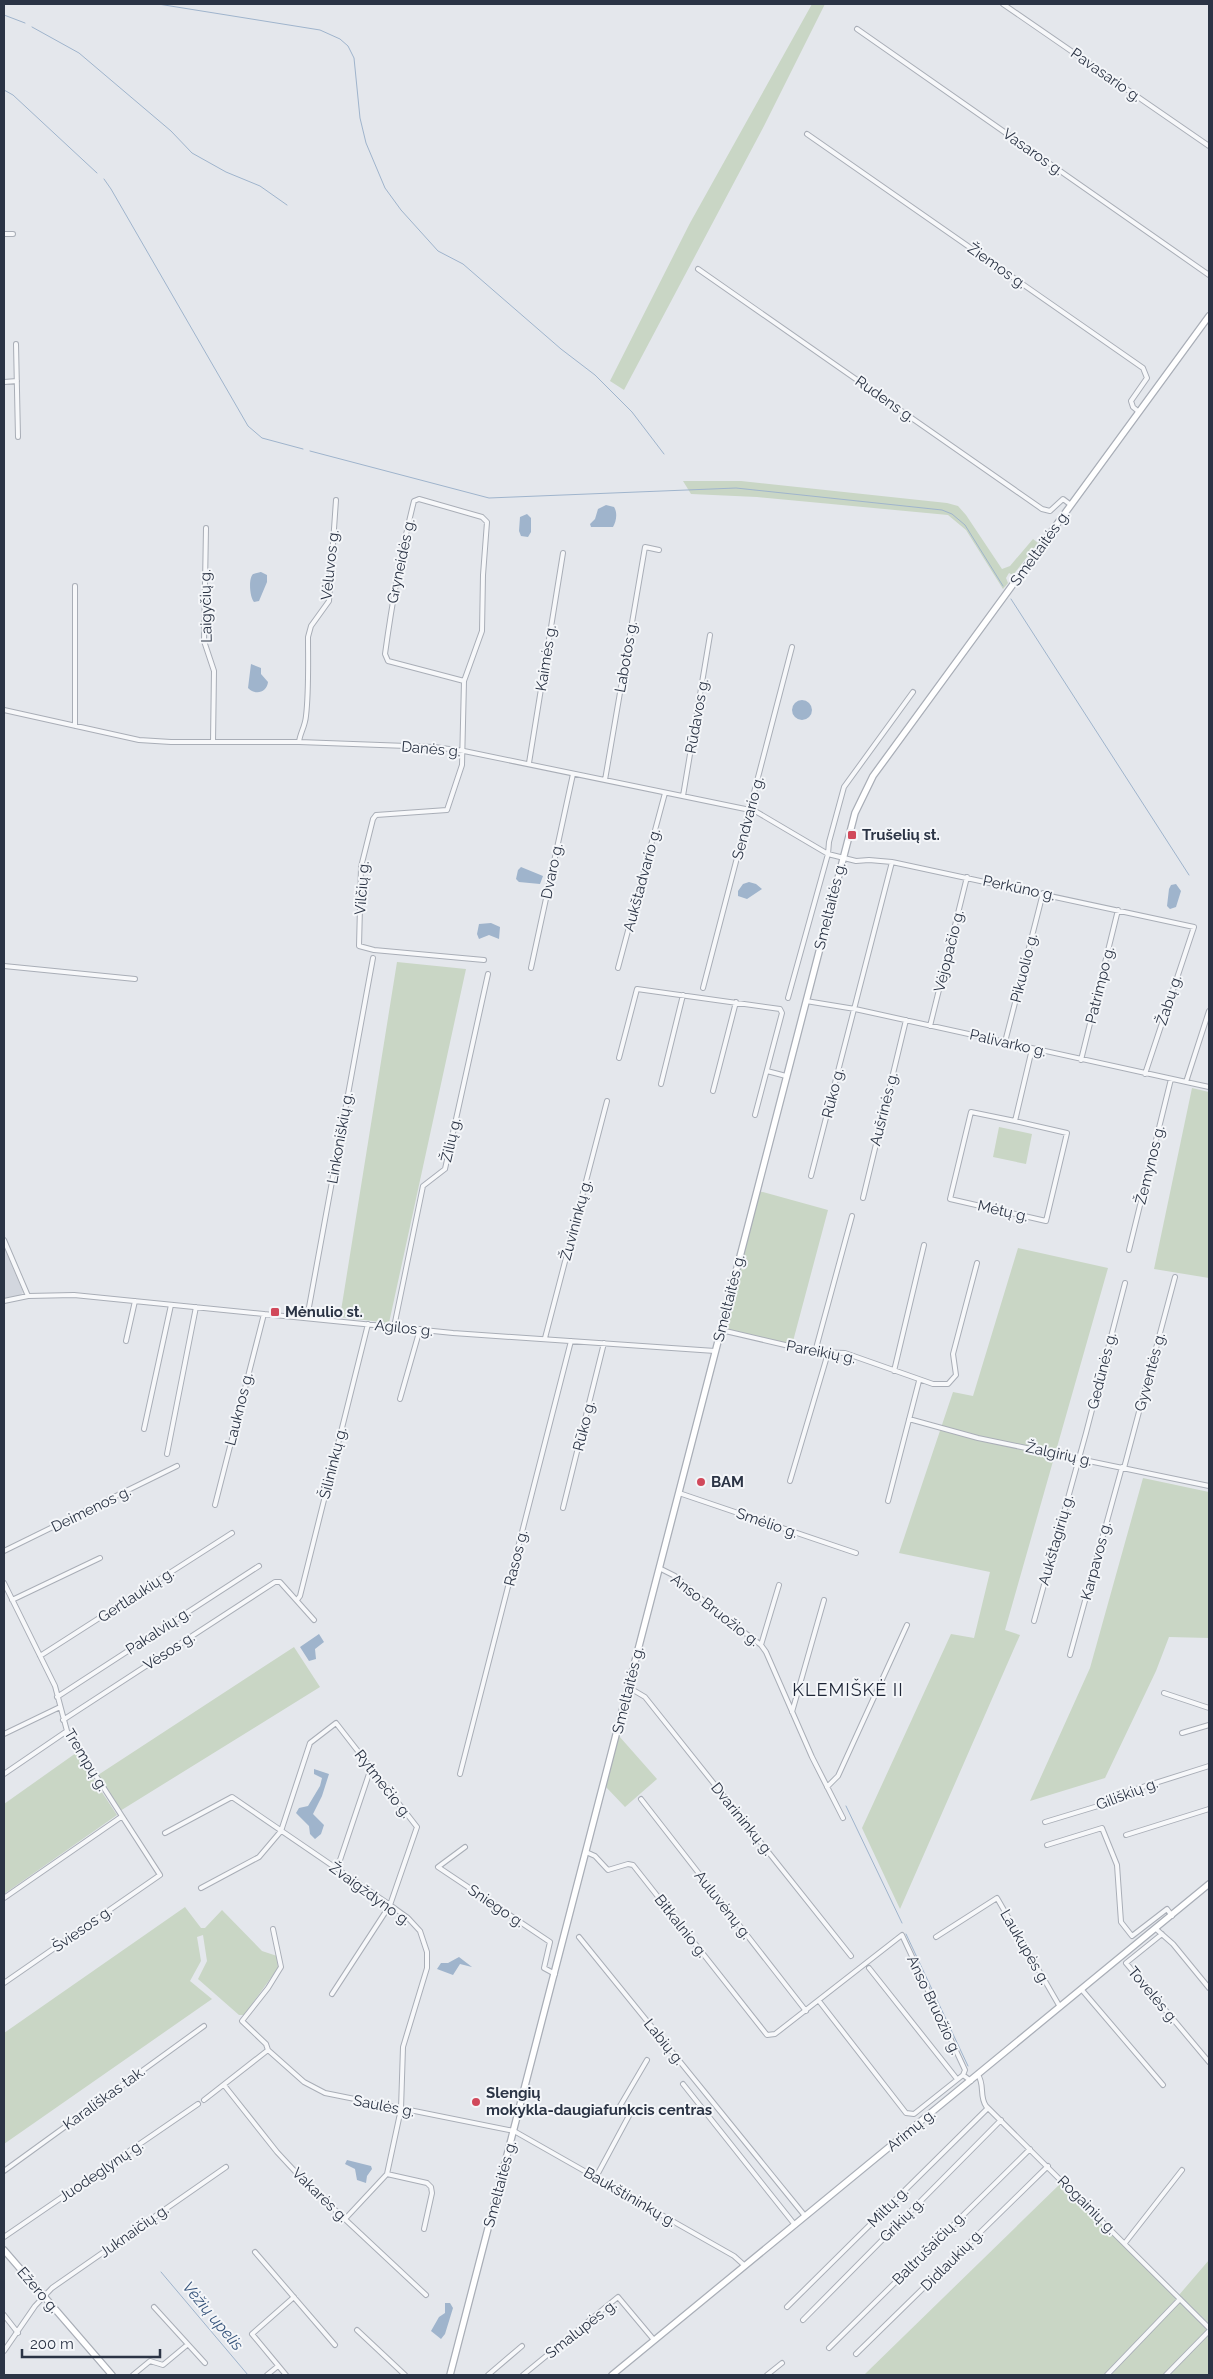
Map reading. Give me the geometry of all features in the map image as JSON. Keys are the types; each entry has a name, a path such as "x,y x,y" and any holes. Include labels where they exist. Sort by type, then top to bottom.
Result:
{"main road":[{"name":"Smeltaitės g.","path":"450,2375 842,859 858,804 873,776 1209,316"},
{"name":"Arimų g.","path":"612,2375 1209,1884"},
{"name":"Ežero g.","path":"4,2250 112,2375"}],"street":[{"name":"Pavasario g.","path":"1003,4 1209,146"},
{"name":"Vasaros g.","path":"857,29 1209,274"},
{"name":"Žiemos g.","path":"807,134 1143,368 1146,378 1131,401 1133,407 1139,412"},
{"path":"4,234 13,234"},
{"name":"Rudens g.","path":"698,269 1042,510 1050,511 1063,499 1071,505"},
{"path":"16,344 18,436"},
{"path":"4,382 17,381"},
{"name":"Gryneidės g.","path":"464,681 388,661 385,654 393,597 404,542 414,501 419,499 482,517 487,522 483,575 482,631 464,681 464,751"},
{"name":"Vėluvos g.","path":"299,742 299,737 305,729 307,711 308,638 311,626 329,600 336,500"},
{"name":"Laigyčių g.","path":"206,528 204,641 214,670 213,742"},
{"name":"Labotos g.","path":"605,780 644,547 659,550"},
{"name":"Kaimės g.","path":"528,763 563,553"},
{"path":"75,586 75,726"},
{"name":"Rūdavos g.","path":"683,796 710,635"},
{"name":"Sendvario g.","path":"703,988 792,646"},
{"path":"788,998 828,854 829,842 844,788 912,692"},
{"name":"Danės g.","path":"4,710 139,740 299,742 464,751 750,810 828,854 842,859"},
{"name":"Vilčių g.","path":"464,751 462,765 448,810 376,815 372,819 361,867 359,946 374,950 484,960"},
{"name":"Dvaro g.","path":"531,968 573,774"},
{"name":"Aukštadvario g.","path":"618,968 665,793"},
{"name":"Perkūno g.","path":"842,859 892,862 1194,927"},
{"name":"Rūko g.","path":"812,1176 892,862"},
{"name":"Vėjopačio g.","path":"930,1026 967,877"},
{"name":"Pikuolio g.","path":"1005,1042 1043,893"},
{"name":"Patrimpo g.","path":"1081,1060 1118,910"},
{"name":"Žabų g.","path":"1144,1074 1194,927"},
{"name":"Linkoniškių g.","path":"307,1318 373,958"},
{"path":"4,966 136,979"},
{"name":"Žilių g.","path":"394,1327 423,1186 445,1169 488,974"},
{"path":"619,1058 637,989 780,1008 782,1013 755,1115"},
{"path":"661,1084 683,995"},
{"name":"Palivarko g.","path":"806,1001 855,1009 1209,1087"},
{"path":"713,1092 736,1002"},
{"path":"1186,1082 1209,1011"},
{"name":"Aušrinės g.","path":"863,1198 906,1020"},
{"path":"1015,1121 1032,1048"},
{"path":"767,1071 786,1076"},
{"name":"Žemynos g.","path":"1129,1250 1171,1079"},
{"name":"Žuvininkų g.","path":"544,1338 607,1101"},
{"name":"Mėtų g.","path":"971,1112 1015,1121 1067,1133 1046,1221 950,1199 971,1112"},
{"path":"815,1352 852,1216"},
{"path":"4,1240 28,1296"},
{"path":"894,1371 924,1244"},
{"name":"Pareikių g.","path":"721,1330 815,1352 845,1354 919,1381 941,1386 948,1384 956,1376 953,1354 977,1263"},
{"name":"Gyventės g.","path":"1123,1467 1175,1277"},
{"name":"Gedūnės g.","path":"1080,1458 1125,1284"},
{"name":"Agilos g.","path":"4,1301 28,1296 74,1295 394,1327 715,1351"},
{"path":"126,1341 136,1301"},
{"path":"144,1429 171,1305"},
{"path":"167,1454 196,1307"},
{"name":"Lauknos g.","path":"215,1505 264,1314"},
{"name":"Šilininkų g.","path":"297,1600 300,1596 368,1324"},
{"path":"400,1399 420,1329"},
{"name":"Rasos g.","path":"460,1774 571,1341"},
{"name":"Rūko g.","path":"564,1508 604,1343"},
{"path":"790,1481 828,1353"},
{"path":"888,1501 919,1381"},
{"name":"Žalgirių g.","path":"909,1419 978,1438 1209,1486"},
{"name":"Aukštagirių g.","path":"1034,1622 1080,1458"},
{"name":"Deimenos g.","path":"4,1551 177,1466"},
{"name":"Karpavos g.","path":"1070,1656 1123,1467"},
{"name":"Smėlio g.","path":"679,1492 856,1553"},
{"name":"Gertlaukių g.","path":"40,1656 232,1533"},
{"path":"12,1600 100,1558"},
{"name":"Pakalvių g.","path":"58,1697 260,1566"},
{"name":"Anso Bruožio g.","path":"659,1568 675,1576 761,1645 766,1652 792,1712 843,1818"},
{"name":"Vėsos g.","path":"63,1720 275,1582 280,1582 297,1600"},
{"name":"Trempų g.","path":"4,1583 55,1686 67,1731 160,1874"},
{"path":"761,1645 779,1585"},
{"path":"297,1600 314,1620"},
{"path":"792,1712 824,1600"},
{"path":"827,1787 838,1776 907,1625"},
{"name":"Dvarininkų g.","path":"628,1687 645,1697 851,1956"},
{"path":"1164,1693 1209,1708"},
{"path":"4,1734 60,1707"},
{"name":"Rytmečio g.","path":"281,1831 310,1743 336,1723 417,1827 390,1905"},
{"path":"1182,1733 1209,1725"},
{"path":"4,1774 67,1731"},
{"name":"Giliškių g.","path":"1045,1822 1098,1806 1111,1797 1209,1766"},
{"path":"337,1869 371,1768"},
{"name":"Žvaigždyno g.","path":"165,1833 232,1797 390,1905 408,1918 420,1931 428,1958 403,2047 400,2109 387,2174"},
{"name":"Auluvėnų g.","path":"641,1799 806,2011"},
{"path":"1126,1835 1209,1809"},
{"path":"4,1898 122,1817"},
{"path":"1047,1845 1102,1828 1117,1866 1121,1922 1132,1936 1167,1909 1172,1916"},
{"path":"201,1888 259,1857 281,1831"},
{"name":"Sniego g.","path":"465,1847 438,1867 550,1942 544,1968 554,1974"},
{"name":"Bitkalnio g.","path":"586,1852 595,1856 608,1870 628,1864 633,1865 767,2035 775,2034 806,2011"},
{"name":"Šviesos g.","path":"4,1984 160,1874"},
{"name":"Laukupės g.","path":"936,1937 998,1898 1060,2008"},
{"path":"332,1994 390,1905"},
{"name":"Saulės g.","path":"273,1929 281,1967 268,1988 242,2021 266,2044 268,2050 298,2078 317,2090 400,2109 514,2131"},
{"path":"1156,1929 1209,1988"},
{"name":"Tovelės g.","path":"1162,1934 1126,1963 1209,2062"},
{"name":"Anso Bruožio g.","path":"819,2001 902,1935 965,2070 963,2075"},
{"name":"Labių g.","path":"580,1937 805,2216"},
{"path":"869,1968 957,2079"},
{"path":"1082,1990 1163,2085"},
{"path":"806,2011 819,2001 906,2113 914,2114 963,2075 971,2081"},
{"name":"Karališkas tak.","path":"4,2171 204,2026"},
{"path":"204,2100 268,2050"},
{"path":"596,2177 630,2112 620,2106 647,2060"},
{"path":"978,2075 983,2084 983,2102 988,2108"},
{"name":"Vakarės g.","path":"224,2084 278,2152 303,2180 426,2295"},
{"path":"683,2084 795,2225"},
{"name":"Juodeglynų g.","path":"4,2237 198,2104"},
{"name":"Rogainių g.","path":"988,2108 1125,2243 1209,2330"},
{"name":"Miltų g.","path":"787,2307 988,2108"},
{"name":"Grikių g.","path":"803,2320 1001,2120"},
{"name":"Baukštininkų g.","path":"514,2131 734,2256 744,2265"},
{"name":"Baltrušaičių g.","path":"829,2348 1030,2148"},
{"name":"Didlaukių g.","path":"856,2354 1048,2166"},
{"name":"Juknaičių g.","path":"4,2351 44,2296 226,2167"},
{"path":"1125,2243 1182,2170"},
{"path":"345,2219 387,2174 427,2183 431,2187 432,2193 424,2229"},
{"path":"255,2252 335,2345"},
{"path":"286,2375 252,2334 294,2297"},
{"name":"Smalupės g.","path":"523,2375 618,2297 654,2340"},
{"path":"1107,2375 1180,2299"},
{"path":"154,2308 205,2363"},
{"path":"4,2315 18,2333"},
{"path":"357,2330 405,2375"},
{"path":"1166,2375 1209,2330"},
{"path":"134,2375 150,2361 163,2365 187,2345"},
{"name":"Smalupės g.","path":"488,2375 522,2346"},
{"path":"767,2375 782,2363"},
{"path":"267,2375 278,2366"}],"shaded area":[{"path":"4,1247 23,1292 20,1296 4,1299"}],"green space":[{"path":"812,4 825,4 764,126 624,390 610,381 690,223"},
{"path":"683,481 741,481 947,503 958,506 1002,569 1010,566 1033,539 1038,543 1013,575 1009,573 1006,578 1008,583 1003,589 966,530 948,515 757,497 691,494"},
{"path":"397,962 466,969 389,1323 340,1317"},
{"path":"1192,1088 1209,1092 1209,1278 1154,1269"},
{"path":"999,1127 1032,1134 1026,1164 993,1157"},
{"path":"759,1191 828,1210 792,1345 724,1329"},
{"path":"1018,1248 1108,1268 1005,1630 1020,1635 900,1909 862,1828 951,1634 974,1638 990,1572 899,1553 953,1392 973,1396"},
{"path":"1143,1478 1209,1492 1209,1638 1169,1637 1156,1671 1105,1778 1030,1801 1090,1668"},
{"path":"294,1647 320,1687 120,1811 98,1775"},
{"path":"619,1736 657,1779 625,1807 606,1787"},
{"path":"76,1753 117,1815 4,1894 4,1804"},
{"path":"185,1907 201,1928 205,1928 222,1910 262,1951 277,1956 278,1968 244,2015 239,2015 198,1979 207,1961 203,1935 197,1937 201,1961 190,1981 212,1999 4,2144 4,2033"},
{"path":"1061,2183 1209,2330 1209,2375 865,2374"},
{"path":"1209,2260 1209,2324 1179,2295"}],"water":[{"path":"606,505 614,507 616,512 613,527 591,527 590,524 595,519 598,509"},
{"path":"527,514 531,518 531,532 528,537 521,536 519,531 520,517"},
{"path":"261,572 267,575 267,582 259,601 254,602 250,580 253,574"},
{"path":"251,664 261,668 261,674 268,682 266,688 261,692 254,692 248,688"},
{"path":"802,700 809,703 812,710 809,717 802,720 795,717 792,710 795,703"},
{"path":"521,867 543,876 540,884 519,882 516,879 518,870"},
{"path":"749,882 756,884 762,889 747,899 738,896 738,891 743,884"},
{"path":"1176,884 1181,891 1176,907 1170,909 1167,906 1169,889 1171,885"},
{"path":"491,923 500,927 499,939 489,935 479,939 477,934 479,924"},
{"path":"319,1634 324,1642 315,1649 316,1659 309,1661 300,1647"},
{"path":"314,1769 329,1774 322,1796 313,1814 324,1825 321,1834 315,1839 310,1834 309,1826 296,1813 299,1808 308,1806 320,1786 322,1778 314,1774"},
{"path":"459,1957 472,1967 460,1964 453,1975 437,1969 441,1963 448,1963"},
{"path":"347,2160 371,2166 372,2169 367,2176 366,2183 357,2180 355,2169 345,2164"},
{"path":"445,2303 450,2303 453,2308 445,2334 441,2339 431,2331 439,2317 445,2313"}],"waterway":[{"path":"158,4 320,30 340,39 348,46 354,58 360,118 366,143 385,188 401,210 438,251 463,264 561,349 595,375 632,412 664,454"},
{"path":"4,15 25,23"},
{"path":"32,27 79,53 171,131 192,153 226,172 260,186 287,205"},
{"path":"4,90 13,95 97,173"},
{"path":"104,179 248,426 262,438 303,449"},
{"path":"310,451 489,498 736,488 942,510 952,514 965,525 1003,586"},
{"path":"1011,599 1189,875"},
{"path":"846,1806 902,1923"},
{"path":"906,1934 968,2066"},
{"name":"Vėžių upelis","path":"161,2272 248,2375"}],"place":[{"name":"Trušelių st.","path":"852,835"},
{"name":"Mėnulio st.","path":"275,1312"},
{"name":"BAM","path":"701,1482"},
{"name":"Slengių mokykla-daugiafunkcis centras","path":"476,2102"}],"district":[{"name":"KLEMIŠKĖ II","path":"848,1689"}]}
